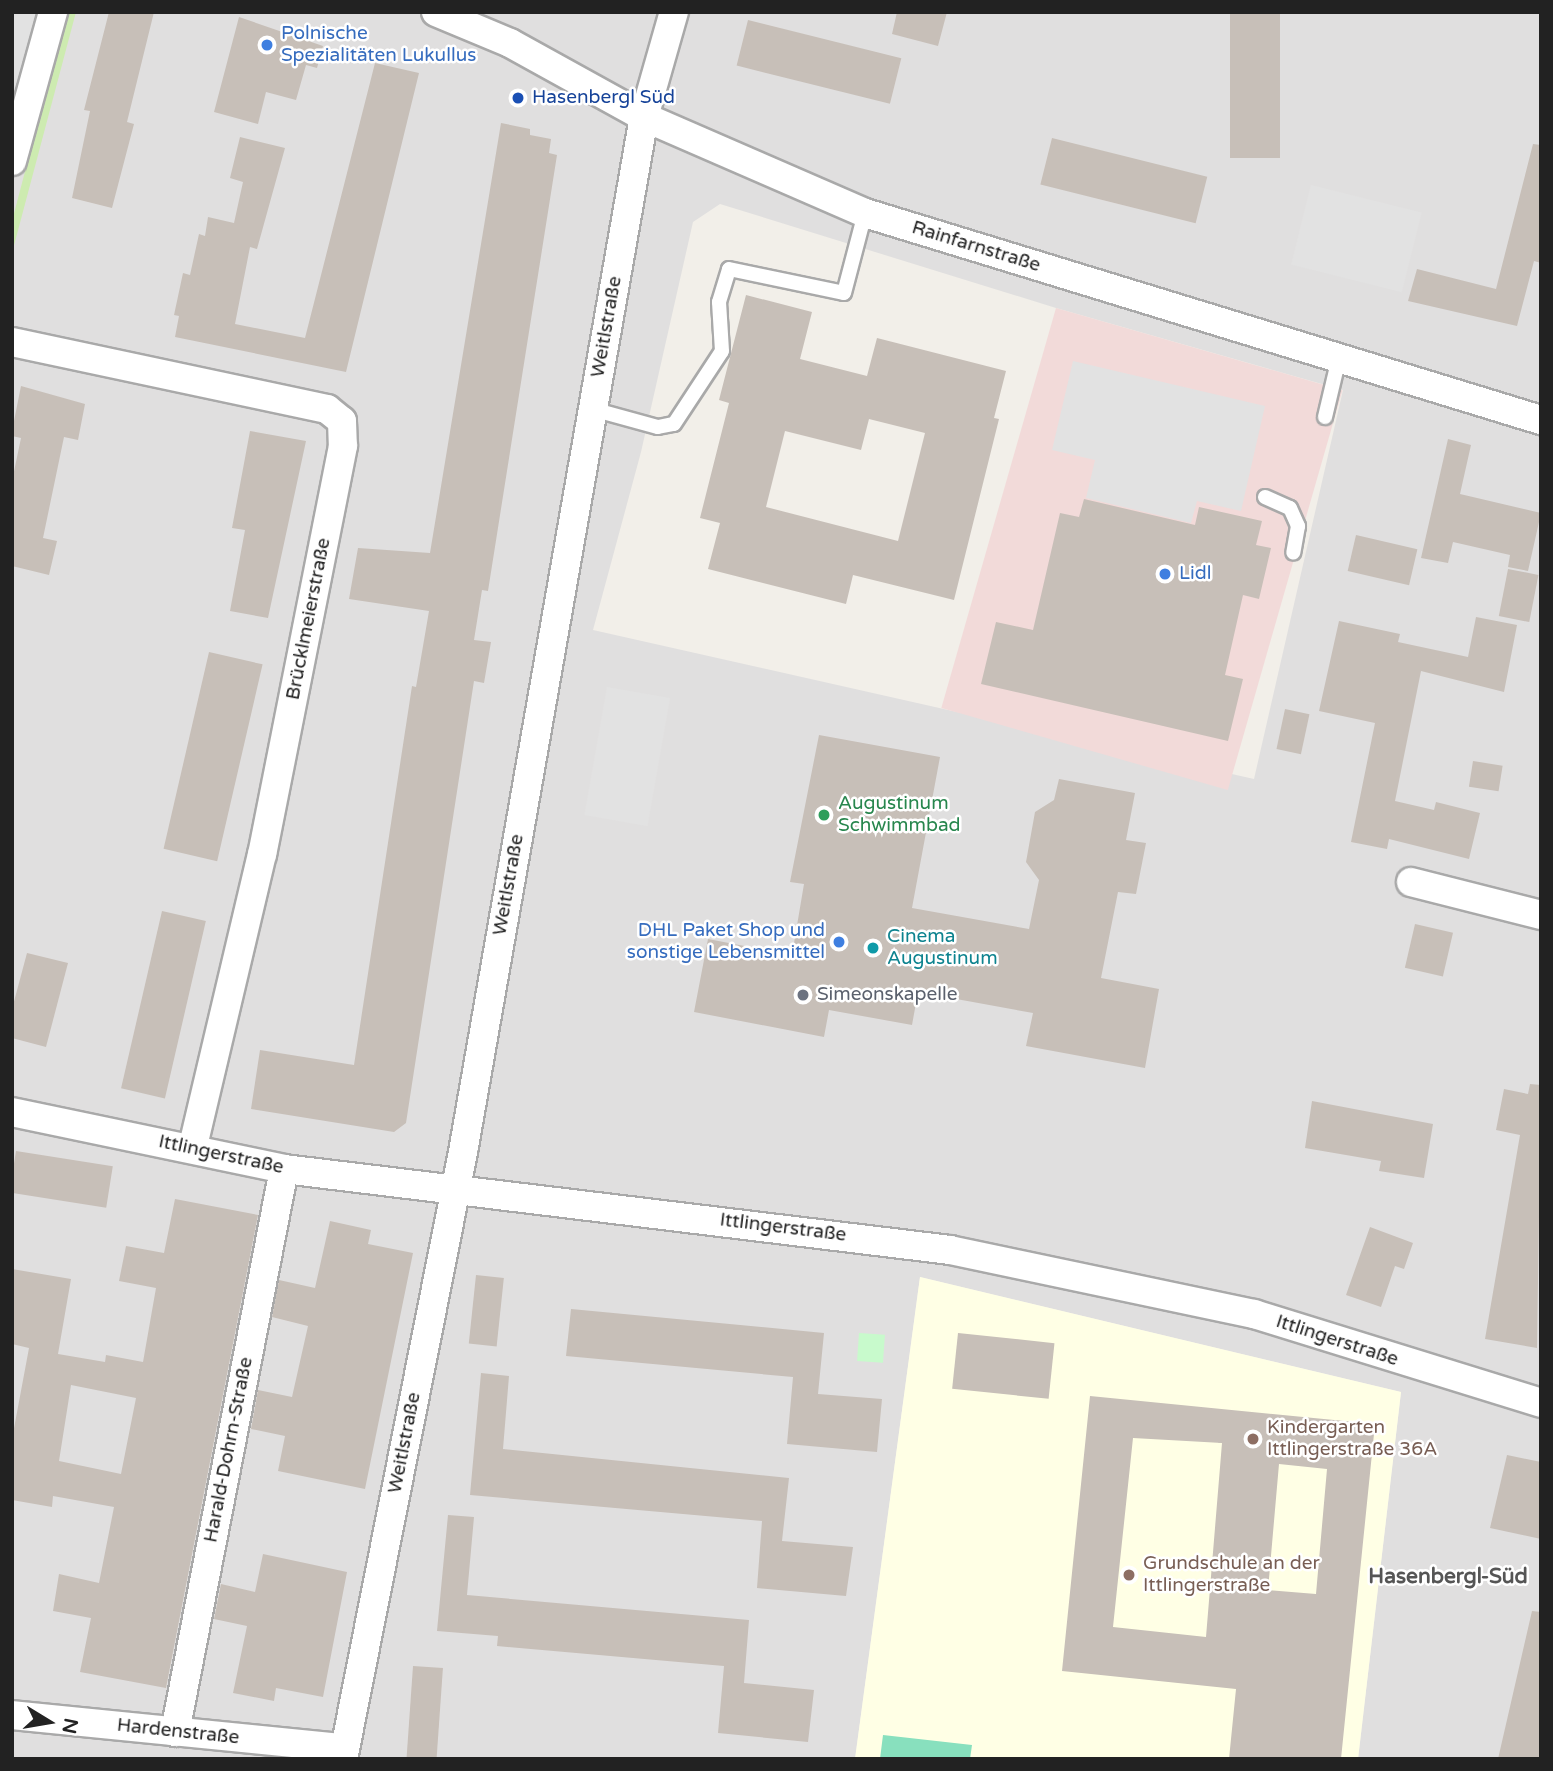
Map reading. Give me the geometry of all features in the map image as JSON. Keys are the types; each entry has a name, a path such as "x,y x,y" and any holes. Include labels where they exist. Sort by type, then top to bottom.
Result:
{"street":[{"path":"12,161 53,12"},
{"name":"Rainfarnstraße","path":"436,12 510,43 644,117 865,214 1541,420"},
{"name":"Weitlstraße","path":"343,1754 456,1188 644,117 674,12"},
{"name":"Brücklmeierstraße","path":"12,342 327,409 342,421 343,446 262,854 191,1149"},
{"path":"1411,882 1541,915"},
{"name":"Ittlingerstraße","path":"12,1112 284,1169 912,1245 1161,1291 1254,1314 1541,1403"},
{"name":"Harald-Dohrn-Straße","path":"175,1731 284,1169"},
{"name":"Hardenstraße","path":"12,1715 175,1731 343,1754"}],"lane":[{"path":"592,409 658,427 674,424 722,351 719,302 729,268 844,293 865,214"},
{"path":"1325,417 1339,358"},
{"path":"1265,497 1290,509 1298,526 1293,553"}],"shaded area":[{"path":"12,12 1541,12 1541,1759 1358,1759 1401,1392 920,1277 855,1759 12,1759","holes":["720,204 1056,308 1343,390 1254,779 593,630 641,452 693,222"]},
{"path":"14,12 36,12 12,103 12,19"},
{"path":"1311,185 1422,213 1402,292 1291,265"},
{"path":"1056,308 1342,390 1228,790 941,708"},
{"path":"1073,361 1265,406 1241,511 1197,501 1191,523 1086,498 1095,460 1052,450"},
{"path":"607,687 670,698 647,826 584,815"},
{"name":"Grundschule an der Ittlingerstraße","path":"920,1277 1401,1392 1358,1759 855,1759"}],"green space":[{"path":"67,12 76,12 12,253 12,221"},
{"path":"859,1333 885,1335 883,1363 857,1361"},
{"path":"883,1735 972,1745 970,1759 880,1759"}],"building":[{"path":"109,12 154,12 127,122 134,124 112,208 72,198 90,111 84,110"},
{"path":"897,12 947,12 938,46 892,34"},
{"path":"1230,12 1280,12 1280,158 1230,158"},
{"path":"239,17 323,46 317,68 306,65 296,100 266,92 258,124 214,112"},
{"path":"748,20 901,58 890,104 737,66"},
{"path":"375,63 419,73 346,372 175,337 179,316 174,315 183,273 190,275 199,234 205,236 208,217 234,223 243,182 230,178 240,137 285,148 257,249 250,247 235,324 305,338"},
{"path":"501,123 530,129 530,135 551,139 549,153 557,155 488,591 482,590 474,640 491,642 484,683 474,681 406,1123 394,1132 251,1109 260,1050 354,1065 412,686 416,687 429,611 349,599 358,548 430,553"},
{"path":"1052,138 1207,177 1196,223 1040,185"},
{"path":"1533,144 1541,145 1541,263 1534,261 1517,326 1408,301 1417,269 1496,289"},
{"path":"746,295 812,312 800,359 867,376 877,338 1006,371 994,418 999,419 954,600 853,575 846,604 708,569 720,523 700,518 729,403 719,400","holes":["869,419 925,433 898,541 766,507 785,431 861,450"]},
{"path":"21,386 85,404 78,440 64,437 43,538 57,541 49,575 12,566 12,481 21,438 12,436 12,431"},
{"path":"250,431 306,441 268,618 230,611 245,530 232,528"},
{"path":"1448,439 1471,445 1460,494 1541,513 1528,571 1508,567 1510,555 1453,542 1448,563 1421,558"},
{"path":"1084,499 1195,525 1199,507 1262,521 1256,545 1271,548 1259,599 1243,595 1225,675 1243,679 1228,741 981,684 996,622 1033,630 1060,513 1079,517"},
{"path":"1356,535 1417,549 1409,585 1348,571"},
{"path":"1508,569 1538,575 1529,622 1499,616"},
{"path":"1476,617 1517,625 1504,692 1421,671 1395,801 1434,810 1436,802 1480,813 1469,859 1389,839 1387,849 1351,842 1375,723 1319,711 1339,621 1400,634 1398,642 1468,657"},
{"path":"209,652 263,664 217,861 164,849"},
{"path":"1285,709 1309,714 1301,754 1276,749"},
{"path":"819,735 940,757 912,908 1029,929 1039,880 1026,862 1035,812 1054,800 1059,779 1135,793 1126,840 1146,843 1136,894 1118,892 1101,978 1159,989 1145,1068 1026,1046 1033,1013 918,992 912,1025 829,1010 824,1037 694,1012 708,939 792,955 804,884 790,882"},
{"path":"1473,761 1503,766 1499,791 1469,787"},
{"path":"162,911 206,921 165,1098 121,1088"},
{"path":"1415,924 1453,933 1443,977 1405,968"},
{"path":"27,953 68,963 46,1047 12,1038 12,1009"},
{"path":"1530,1084 1541,1085 1537,1348 1485,1339 1520,1135 1496,1130 1504,1089 1528,1094"},
{"path":"1312,1101 1433,1124 1424,1178 1379,1171 1381,1161 1305,1148"},
{"path":"16,1151 113,1166 106,1208 12,1193"},
{"path":"175,1199 258,1215 166,1688 80,1672 91,1618 53,1611 59,1574 99,1583 114,1507 53,1496 52,1507 12,1500 12,1439 29,1348 12,1344 12,1269 71,1279 58,1354 105,1362 106,1355 143,1362 156,1288 119,1281 126,1246 164,1253","holes":["71,1385 136,1398 121,1474 59,1461"]},
{"path":"330,1221 371,1230 368,1244 413,1253 365,1489 278,1471 285,1436 251,1429 258,1390 292,1397 308,1326 272,1317 279,1280 315,1288"},
{"path":"1370,1227 1413,1243 1404,1269 1395,1266 1381,1307 1346,1295"},
{"path":"476,1275 504,1278 497,1347 469,1344"},
{"path":"571,1309 824,1333 818,1394 882,1399 877,1452 787,1444 793,1377 566,1356"},
{"path":"958,1333 1054,1343 1049,1399 952,1389"},
{"path":"481,1373 509,1376 503,1449 789,1478 782,1541 853,1547 846,1596 757,1588 762,1521 470,1495"},
{"path":"1090,1396 1375,1424 1341,1759 1229,1759 1236,1689 1062,1671","holes":["1133,1438 1222,1443 1206,1637 1113,1627","1279,1464 1327,1469 1316,1594 1268,1590"]},
{"path":"1507,1455 1541,1462 1541,1539 1490,1528"},
{"path":"448,1515 474,1517 467,1595 749,1620 744,1683 814,1690 808,1742 718,1733 724,1666 497,1646 498,1636 437,1631"},
{"path":"263,1554 347,1572 323,1697 276,1688 274,1701 233,1693 247,1626 214,1619 221,1584 255,1592"},
{"path":"1532,1611 1541,1612 1541,1759 1498,1759"},
{"path":"413,1666 443,1668 437,1759 407,1759"}],"place":[{"name":"Polnische Spezialitäten Lukullus","path":"267,45"},
{"name":"Hasenbergl Süd","path":"518,98"},
{"name":"Lidl","path":"1165,574"},
{"name":"Augustinum Schwimmbad","path":"824,815"},
{"name":"DHL Paket Shop und sonstige Lebensmittel","path":"839,942"},
{"name":"Cinema Augustinum","path":"873,948"},
{"name":"Simeonskapelle","path":"803,995"},
{"name":"Kindergarten Ittlingerstraße 36A","path":"1253,1439"},
{"name":"Grundschule an der Ittlingerstraße","path":"1129,1575"}],"district":[{"name":"Hasenbergl-Süd","path":"1448,1577"}]}
